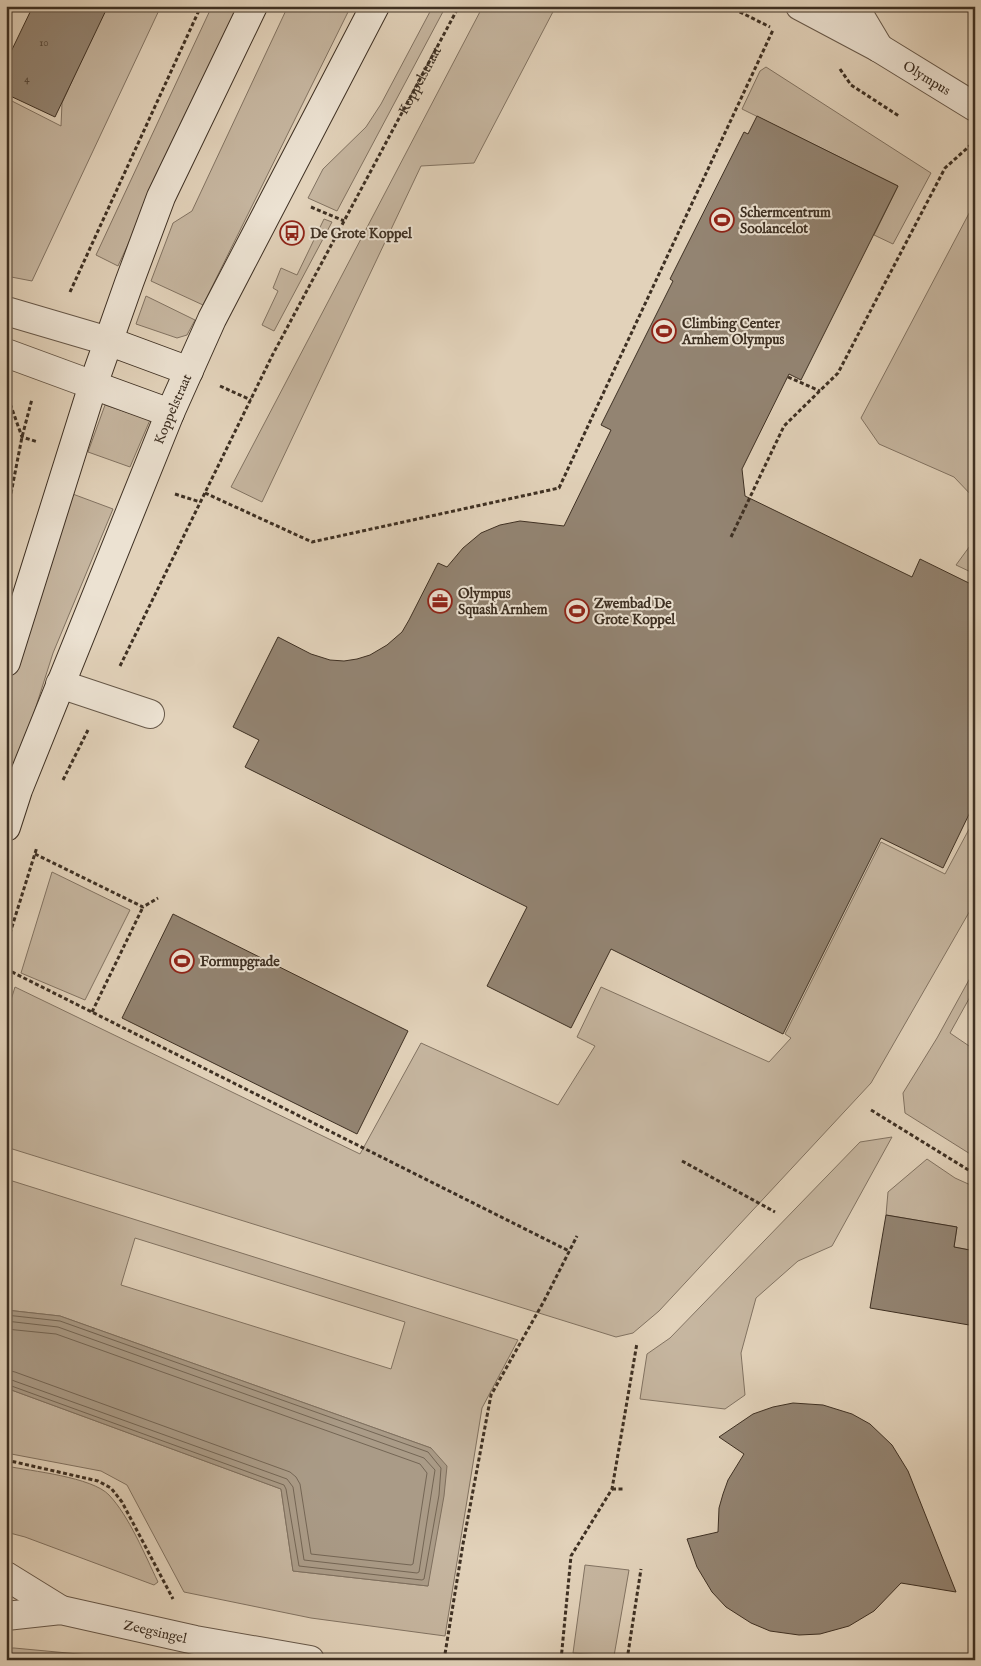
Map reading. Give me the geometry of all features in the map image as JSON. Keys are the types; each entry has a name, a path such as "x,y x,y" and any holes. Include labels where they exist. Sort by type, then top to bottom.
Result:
{"street":[{"path":"6,662 93,385 161,197 252,6"},
{"name":"Koppelstraat","path":"6,827 18,790 170,413 216,310 375,6"},
{"name":"Olympus","path":"800,6 879,48 975,107"},
{"name":"Olympus","path":"854,6 879,48"},
{"path":"6,311 108,341 189,371"},
{"path":"6,353 170,413"},
{"path":"60,684 150,714"},
{"name":"Zeegsingel","path":"6,1576 61,1610"},
{"name":"Zeegsingel","path":"6,1616 61,1610 195,1640 310,1660"}],"path":[{"path":"55,325 200,6"},
{"name":"Koppelstraat","path":"200,502 273,354 459,6"},
{"path":"205,494 312,542 559,488 774,28"},
{"path":"731,537 784,426 838,373 945,168 975,140"},
{"path":"306,204 344,221"},
{"path":"6,519 22,437 41,366"},
{"path":"788,376 820,391"},
{"path":"6,399 11,406 22,437"},
{"path":"35,854 143,908"},
{"path":"92,1012 143,908 158,898"},
{"path":"6,969 569,1251"},
{"path":"871,1110 975,1174"},
{"path":"682,1161 775,1212"},
{"path":"444,1660 463,1544 491,1395 537,1314 577,1236"},
{"path":"561,1660 572,1556 612,1489 637,1343"},
{"path":"6,1460 98,1481 111,1488 122,1502 195,1640"},
{"path":"612,1489 623,1489"},
{"path":"627,1660 641,1570"}],"shaded area":[{"path":"106,6 161,6 32,281 6,276 6,98 61,126 62,103"},
{"path":"212,6 238,6 118,266 96,255"},
{"path":"288,6 351,6 203,305 151,281 173,223 192,211"},
{"path":"433,6 446,6 337,211 308,198 323,169 366,127 381,104"},
{"path":"483,6 556,6 474,163 421,166 262,502 231,487"},
{"path":"766,67 931,173 893,244 874,235 898,186 742,109 760,71"},
{"path":"975,202 975,499 954,477 879,444 861,418"},
{"path":"324,219 332,222 274,331 262,325 278,291 273,288 281,268 297,275"},
{"path":"146,296 195,320 187,335 177,338 136,324"},
{"path":"105,405 150,420 130,467 88,452"},
{"path":"70,493 113,509 53,653 6,801 6,690"},
{"path":"975,539 975,574 956,565"},
{"path":"975,818 975,902 871,1083 659,1311 633,1333 616,1337 6,1147 6,1016 15,987 360,1154 421,1043 558,1105 595,1046 577,1037 601,987 769,1062 791,1038 785,1034 881,842 945,874"},
{"path":"52,872 130,910 85,1000 21,973"},
{"path":"975,969 975,988 950,1033 975,1050 975,1157 905,1113 903,1093 937,1038"},
{"path":"892,1137 832,1246 798,1261 756,1298 741,1353 745,1395 725,1409 640,1399 647,1354 670,1338 860,1142"},
{"path":"927,1159 955,1178 975,1187 975,1251 954,1247 957,1227 886,1215 888,1192"},
{"path":"6,1179 518,1340 482,1408 445,1636 311,1618 184,1592 127,1485 101,1471 6,1453 6,1388 281,1489 293,1571 428,1586 431,1448 60,1316 6,1310","holes":["135,1238 405,1322 391,1369 121,1285"]},
{"path":"6,1466 76,1479 101,1489 109,1495 130,1525 158,1582 154,1585 25,1537 6,1532"},
{"path":"585,1565 629,1570 614,1656 573,1653"},
{"path":"6,1648 14,1648 143,1660 6,1660"}],"water":[{"path":"6,1310 60,1316 431,1448 447,1466 444,1496 428,1586 293,1571 281,1489 6,1388"}],"building":[{"path":"33,6 108,6 55,117 6,94 6,62"},
{"path":"757,116 898,186 801,380 789,374 742,469 745,496 912,577 920,559 975,586 975,802 943,868 881,838 783,1034 611,949 571,1028 487,986 527,907 245,767 259,740 233,727 278,637 311,654 330,660 344,661 370,655 387,645 402,632 438,563 447,567 463,548 481,533 500,525 520,521 564,526 611,430 601,425 673,281 670,279 744,132 748,134"},
{"path":"173,914 408,1031 357,1134 122,1018"},
{"path":"886,1215 957,1227 954,1247 975,1251 975,1326 870,1308"},
{"path":"793,1403 823,1405 852,1414 870,1424 892,1445 908,1471 956,1592 901,1583 874,1611 849,1626 820,1634 799,1635 770,1631 751,1623 726,1607 712,1592 697,1567 687,1539 718,1532 719,1508 723,1494 728,1480 744,1454 719,1437 753,1414"}],"place":[{"name":"Schermcentrum Soolancelot","path":"722,220"},
{"name":"De Grote Koppel","path":"292,233"},
{"name":"Climbing Center Arnhem Olympus","path":"664,331"},
{"name":"Olympus Squash Arnhem","path":"440,601"},
{"name":"Zwembad De Grote Koppel","path":"577,611"},
{"name":"Formupgrade","path":"182,961"}]}
